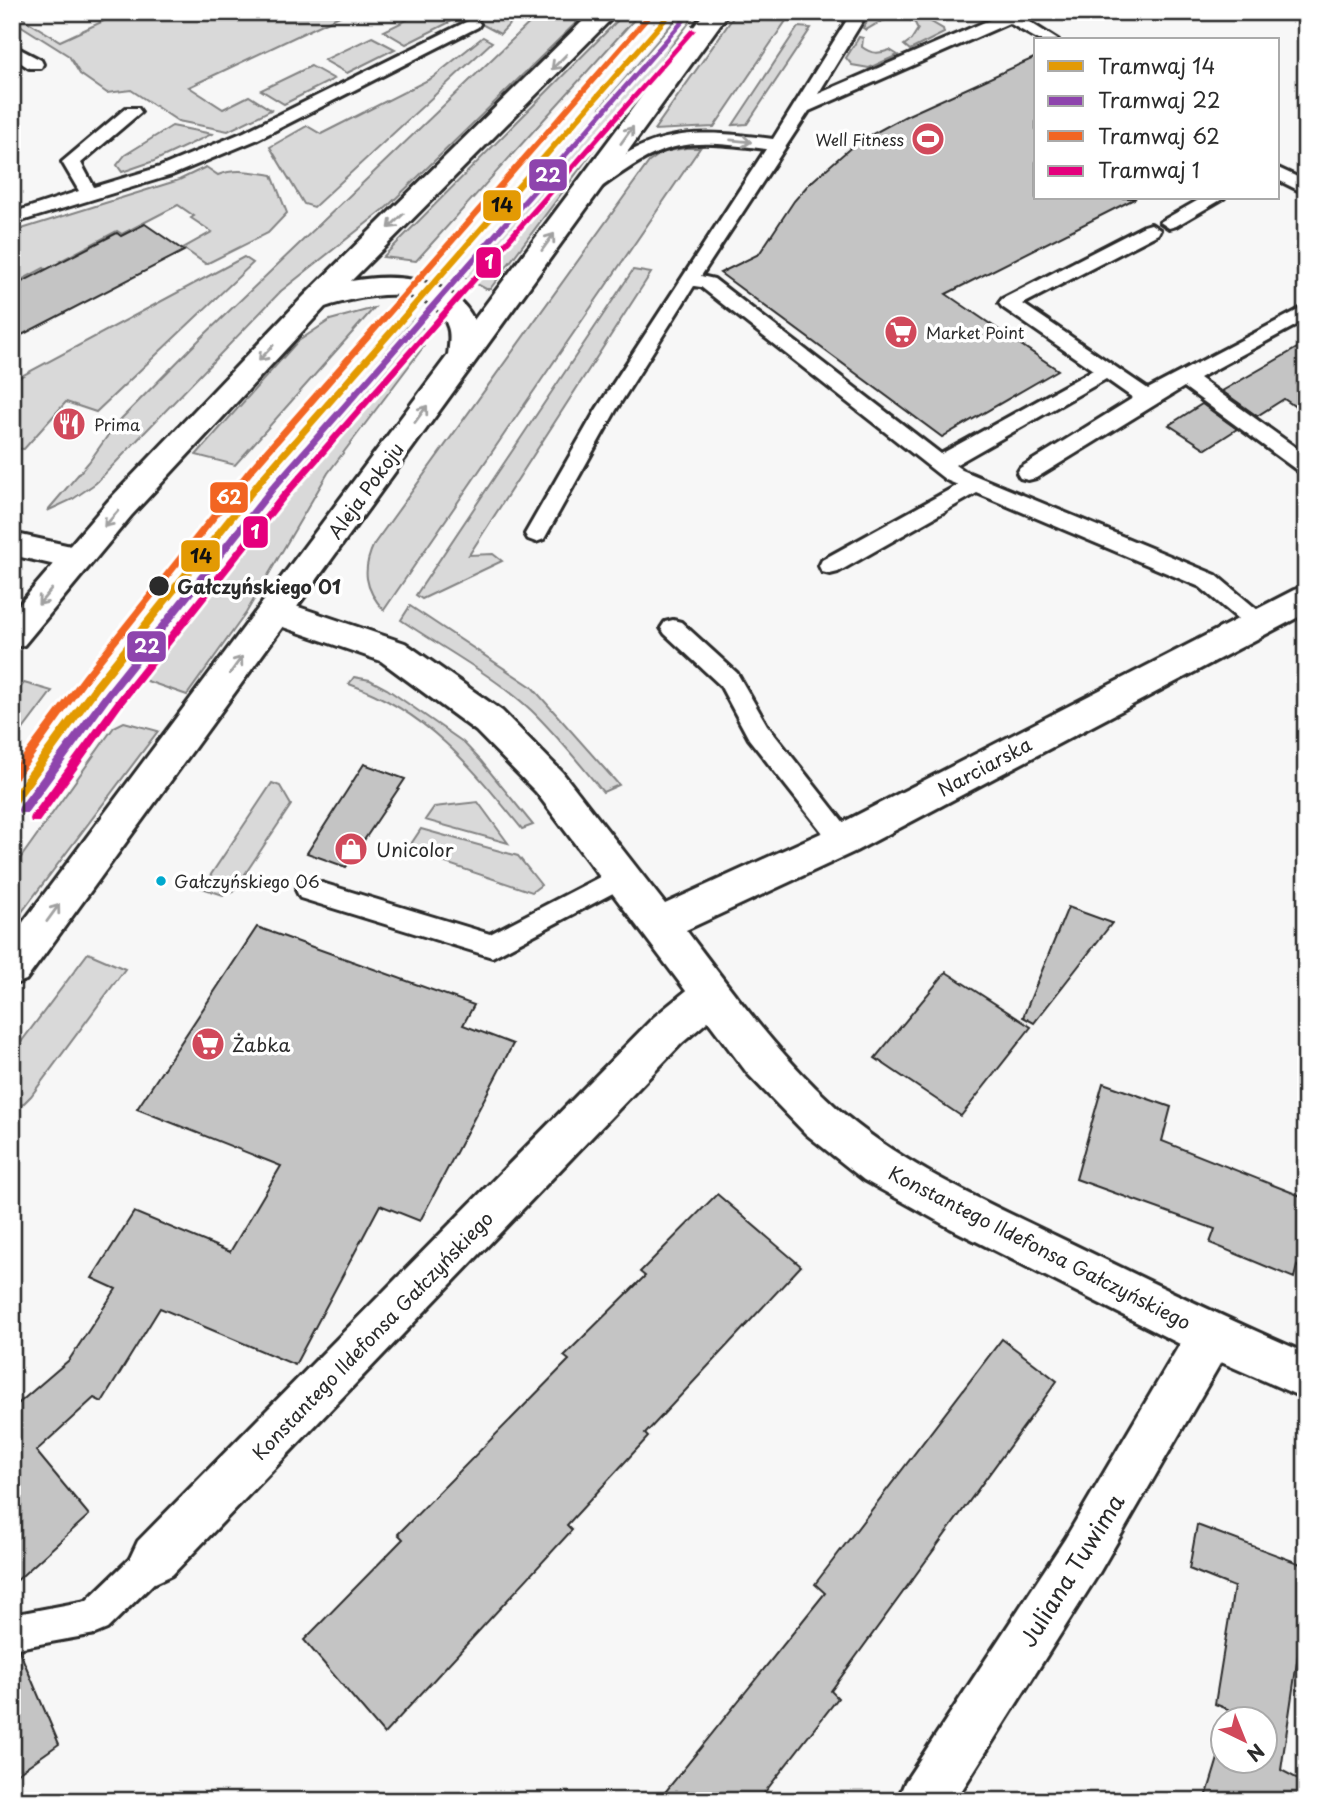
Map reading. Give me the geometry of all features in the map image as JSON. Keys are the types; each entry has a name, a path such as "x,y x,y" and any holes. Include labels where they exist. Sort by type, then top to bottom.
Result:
{"main road":[{"path":"12,636 77,558 313,303 606,12"},
{"name":"Aleja Pokoju","path":"12,968 717,12"},
{"path":"313,303 357,287 395,285 425,292 442,300 460,318 465,334 463,356"},
{"path":"12,544 77,558"},
{"name":"Narciarska","path":"657,926 843,840 1306,598"},
{"name":"Konstantego Ildefonsa Gałczyńskiego","path":"275,611 393,652 463,701 520,750 764,1061 821,1121 879,1166 965,1214 1211,1335 1306,1376"},
{"name":"Konstantego Ildefonsa Gałczyńskiego","path":"155,1558 668,1030 710,995"},
{"name":"Juliana Tuwima","path":"924,1801 1082,1556 1211,1335"}],"lane":[{"path":"536,534 606,410 803,107 818,75 860,12"},
{"path":"803,107 1016,15 1047,38"},
{"path":"12,219 166,171 250,136 472,24"},
{"path":"12,50 35,64"},
{"path":"89,194 71,162 132,112"},
{"path":"586,190 641,151 673,141 715,138 776,145"},
{"path":"1280,174 1306,189"},
{"path":"1147,398 1009,303 1211,200"},
{"path":"689,279 707,284 954,475 1208,580 1258,623"},
{"path":"1028,473 1147,398 1306,312"},
{"path":"940,464 1107,370"},
{"path":"1184,377 1306,466"},
{"path":"830,566 976,484"},
{"path":"673,628 729,679 758,732 843,840"},
{"path":"309,890 492,946 621,877"},
{"name":"Konstantego Ildefonsa Gałczyńskiego","path":"12,1632 94,1618 155,1558"}],"shaded area":[{"path":"12,12 60,41 119,14 117,12 348,12 189,87 223,109 249,96 271,110 228,131 178,121 131,90 107,93 80,74 69,56 12,20"},
{"path":"423,12 435,12 452,21 406,44 384,31"},
{"path":"459,12 521,12 500,34"},
{"path":"541,12 587,12 387,207 281,291 96,483 73,499 47,511 89,462 116,424 201,338"},
{"path":"626,12 641,12 416,261 383,257"},
{"path":"682,12 697,12 490,289 456,273 594,116 602,115 605,111 600,108"},
{"path":"737,12 792,12 714,127 654,130"},
{"path":"873,12 914,12 943,29 944,33 910,50 904,45 918,29 915,23 897,17 884,20 866,30 863,28"},
{"path":"798,27 811,28 747,124 733,125"},
{"path":"372,37 395,49 347,73 324,60"},
{"path":"483,37 492,42 314,207 304,204 270,147 307,126 321,134 432,78"},
{"path":"859,37 863,38 862,47 869,51 879,53 890,50 898,55 869,68 852,65 846,58"},
{"path":"311,66 334,79 284,104 261,90"},
{"path":"172,126 212,134 154,161 122,172 117,165 125,155"},
{"path":"700,148 384,610 372,594 367,578 368,562 374,544 649,162 663,152"},
{"path":"206,167 218,175 238,171 272,175 287,213 268,233 206,264 183,248 212,232 178,205 122,234 117,231 60,261 63,263 48,271 44,268 12,285 12,232 179,180"},
{"path":"244,257 253,263 96,412 66,402 24,449 12,448 12,381"},
{"path":"633,270 651,273 469,555 493,554 502,561 422,599 416,595"},
{"path":"374,308 235,465 196,455 297,342 330,320"},
{"path":"414,319 424,330 424,346 328,473 246,613 187,695 124,673 273,483"},
{"path":"410,606 532,687 619,785 603,792 550,729 516,697 401,620"},
{"path":"354,677 370,680 387,689 463,742 533,825 522,829 446,743 402,709 349,684"},
{"path":"24,683 52,691 12,744 12,699"},
{"path":"124,722 158,731 12,925 12,870 114,727"},
{"path":"272,783 280,786 291,805 233,892 223,895 202,888"},
{"path":"478,802 508,843 425,820 434,807"},
{"path":"421,829 518,856 541,885 532,892 407,850"},
{"path":"88,953 125,969 31,1096 12,1115 12,1054"}],"building":[{"path":"1034,58 1034,200 1132,200 946,294 1058,370 942,437 720,273 759,254 794,201 808,185 856,143 906,116"},
{"path":"145,224 184,251 12,340 12,287 117,233 121,236"},
{"path":"1306,343 1306,414 1284,399 1257,416 1222,391"},
{"path":"1202,404 1237,429 1206,449 1169,425"},
{"path":"364,764 405,779 346,867 307,853"},
{"path":"1068,907 1112,923 1034,1023 1023,1017"},
{"path":"257,927 474,1005 463,1025 513,1044 420,1221 380,1205 295,1365 160,1308 102,1402 94,1398 36,1451 89,1515 12,1585 12,1409 69,1360 116,1289 92,1278 134,1212 230,1252 281,1166 137,1109"},
{"path":"946,972 1031,1027 961,1116 875,1058"},
{"path":"1103,1083 1171,1107 1162,1141 1306,1198 1306,1270 1297,1266 1294,1278 1210,1243 1215,1229 1076,1179"},
{"path":"717,1194 801,1266 645,1434 648,1437 567,1525 572,1530 384,1734 304,1640 403,1539 398,1534 569,1360 564,1356 645,1276 640,1272"},
{"path":"1002,1339 1057,1381 831,1691 838,1698 758,1801 658,1801 825,1593 815,1584"},
{"path":"1197,1525 1306,1566 1306,1601 1281,1770 1306,1783 1306,1801 1205,1801 1213,1774 1280,1774 1280,1704 1215,1704 1234,1587 1189,1569"},
{"path":"19,1650 59,1744 12,1777 12,1652"}],"tram line":[{"name":"62","path":"12,778 86,677 251,470 653,12"},
{"name":"14","path":"12,802 97,686 262,479 672,12"},
{"name":"22","path":"23,810 108,695 273,488 683,21"},
{"name":"1","path":"35,819 119,703 283,497 693,30"}],"place":[{"name":"Well Fitness","path":"928,139"},
{"name":"Market Point","path":"901,332"},
{"name":"Prima","path":"69,424"},
{"name":"Gałczyńskiego 01","path":"159,586"},
{"name":"Unicolor","path":"351,849"},
{"name":"Gałczyńskiego 06","path":"161,881"},
{"name":"Żabka","path":"208,1044"}]}
